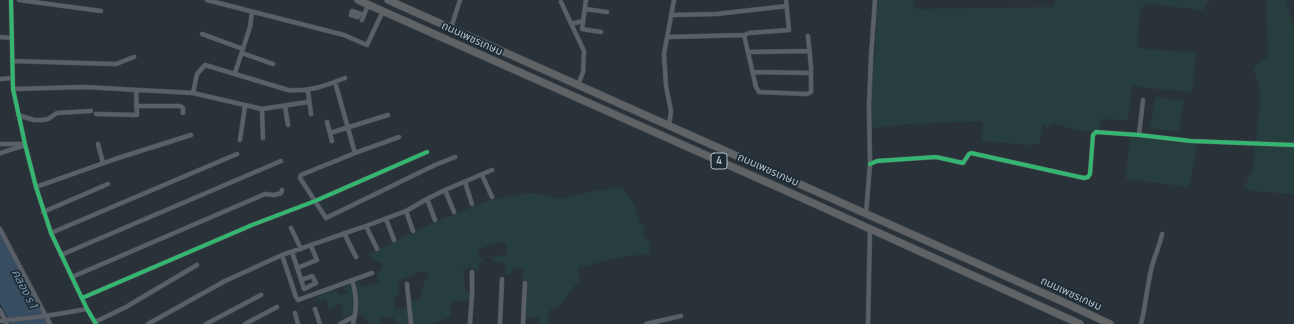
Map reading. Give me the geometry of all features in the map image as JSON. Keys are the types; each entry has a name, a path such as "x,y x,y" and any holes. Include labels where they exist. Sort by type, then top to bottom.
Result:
{"highway":[{"name":"ถนนเพชรเกษม","path":"358,0 1080,324"},
{"name":"ถนนเพชรเกษม","path":"388,0 1109,323"},
{"path":"519,73 525,61"}],"street":[{"path":"11,0 13,89 36,188 51,233 61,256 96,323 197,265"},
{"path":"19,0 101,11"},
{"path":"207,0 344,36 367,45 383,11"},
{"path":"451,28 460,0"},
{"path":"586,0 582,29 601,32"},
{"path":"669,126 671,110 666,86 664,63 674,0"},
{"path":"668,37 744,35 749,32 789,30 786,0"},
{"path":"866,214 870,164 869,106 875,0"},
{"path":"561,2 584,51 584,72 578,85"},
{"path":"362,20 368,5"},
{"path":"671,15 716,14 787,6"},
{"path":"585,9 607,12"},
{"path":"358,17 351,15 352,11 364,15"},
{"path":"235,73 250,27 252,12"},
{"path":"571,24 583,21"},
{"path":"202,34 273,64"},
{"path":"744,35 756,87 759,92 807,94 811,92 808,36"},
{"path":"0,37 12,38"},
{"path":"748,52 810,51"},
{"path":"12,61 116,64 134,57"},
{"path":"193,93 197,74 204,65 288,90 308,91 345,78"},
{"path":"753,72 811,73"},
{"path":"0,79 13,78"},
{"path":"335,82 355,153"},
{"path":"13,89 84,87 193,93 262,109 308,102"},
{"path":"96,114 136,115 136,90"},
{"path":"308,91 308,102 311,114"},
{"path":"1139,135 1143,100"},
{"path":"136,106 180,106 183,108 183,113"},
{"path":"240,140 244,106"},
{"path":"285,106 288,125"},
{"path":"262,109 264,138"},
{"path":"18,115 34,120 43,120 48,119 57,113 91,111"},
{"path":"330,133 388,115"},
{"path":"327,122 332,142"},
{"path":"870,164 877,161 936,157 963,163 971,153 1084,178 1088,177 1090,174 1093,135 1096,132 1191,141 1294,145"},
{"path":"36,188 103,163 191,135"},
{"path":"399,136 301,175 300,178 326,218 435,165 455,157"},
{"path":"0,144 25,145"},
{"path":"98,144 103,163"},
{"path":"0,153 25,145"},
{"path":"82,298 252,225 315,201 427,152"},
{"path":"51,233 237,154"},
{"path":"61,256 281,161"},
{"path":"148,324 225,281 282,255 311,246 406,211 445,190 492,170"},
{"path":"482,174 492,197"},
{"path":"464,182 472,204"},
{"path":"44,212 108,184"},
{"path":"72,277 265,194 274,195 281,193 282,190"},
{"path":"445,190 454,212"},
{"path":"427,199 434,220"},
{"path":"406,211 413,231"},
{"path":"386,219 394,240"},
{"path":"366,226 377,249"},
{"path":"291,228 301,249"},
{"path":"0,229 50,324"},
{"path":"868,324 870,229"},
{"path":"344,233 356,257"},
{"path":"1141,324 1146,306 1151,267 1160,245 1162,234"},
{"path":"297,268 317,260 311,246"},
{"path":"292,252 301,280"},
{"path":"282,255 298,300 372,274"},
{"path":"470,324 472,272"},
{"path":"500,324 502,279"},
{"path":"352,280 356,300 353,324"},
{"path":"523,324 525,283"},
{"path":"407,284 411,324"},
{"path":"206,324 261,296"},
{"path":"245,324 277,307"},
{"path":"0,321 6,322 88,309"},
{"path":"315,309 320,324"},
{"path":"0,310 6,322"},
{"path":"295,313 298,324"},
{"path":"343,324 355,316"},
{"path":"646,324 681,316"}],"green space":[{"path":"879,0 912,0 915,9 1053,7 1055,0 1213,0 1206,2 1204,10 1148,4 1140,8 1137,48 1196,53 1192,92 1138,87 1132,85 1128,120 1101,119 1099,131 1080,131 1053,123 1047,128 1044,123 1039,144 1029,145 982,141 983,121 907,124 875,128 869,126 872,58 875,58 877,9"},
{"path":"1266,0 1286,0 1294,29 1294,194 1253,191 1244,188 1253,168 1261,93 1253,68 1268,56"},
{"path":"1156,97 1184,101 1178,132 1150,128"},
{"path":"1130,134 1198,141 1189,187 1126,179"},
{"path":"622,187 635,207 640,222 645,228 642,236 648,240 651,246 648,254 620,257 577,268 580,279 559,306 550,310 547,317 550,324 539,324 538,317 525,318 527,286 522,278 524,267 513,269 511,274 505,274 505,264 496,262 490,258 507,254 507,243 492,244 478,251 478,257 484,259 479,263 478,273 469,265 469,270 463,268 465,290 469,292 469,299 456,302 453,301 449,305 452,308 449,317 432,324 412,324 411,300 420,301 424,280 428,279 429,272 420,272 399,280 399,291 394,300 395,309 407,308 408,324 399,323 393,317 380,317 379,323 369,324 366,318 358,314 357,283 359,282 363,287 379,283 376,272 382,270 382,263 371,260 374,258 367,255 435,222 493,199 532,193 561,199 590,192"},
{"path":"349,284 351,289 353,288 355,292 353,293 356,312 343,317 341,304 336,305 329,310 326,299 318,300 318,293 333,290 342,296 348,293 343,287"}],"water":[{"name":"คลอง ร.1","path":"0,229 49,324 11,324 0,303"}],"cycle path":[{"path":"11,0 13,89 36,187 51,233 87,309 96,324"},
{"path":"870,164 877,161 936,157 963,163 971,153 1084,178 1088,177 1090,174 1093,135 1096,132 1191,141 1294,145"},
{"path":"82,298 252,225 315,201 427,152"}]}
